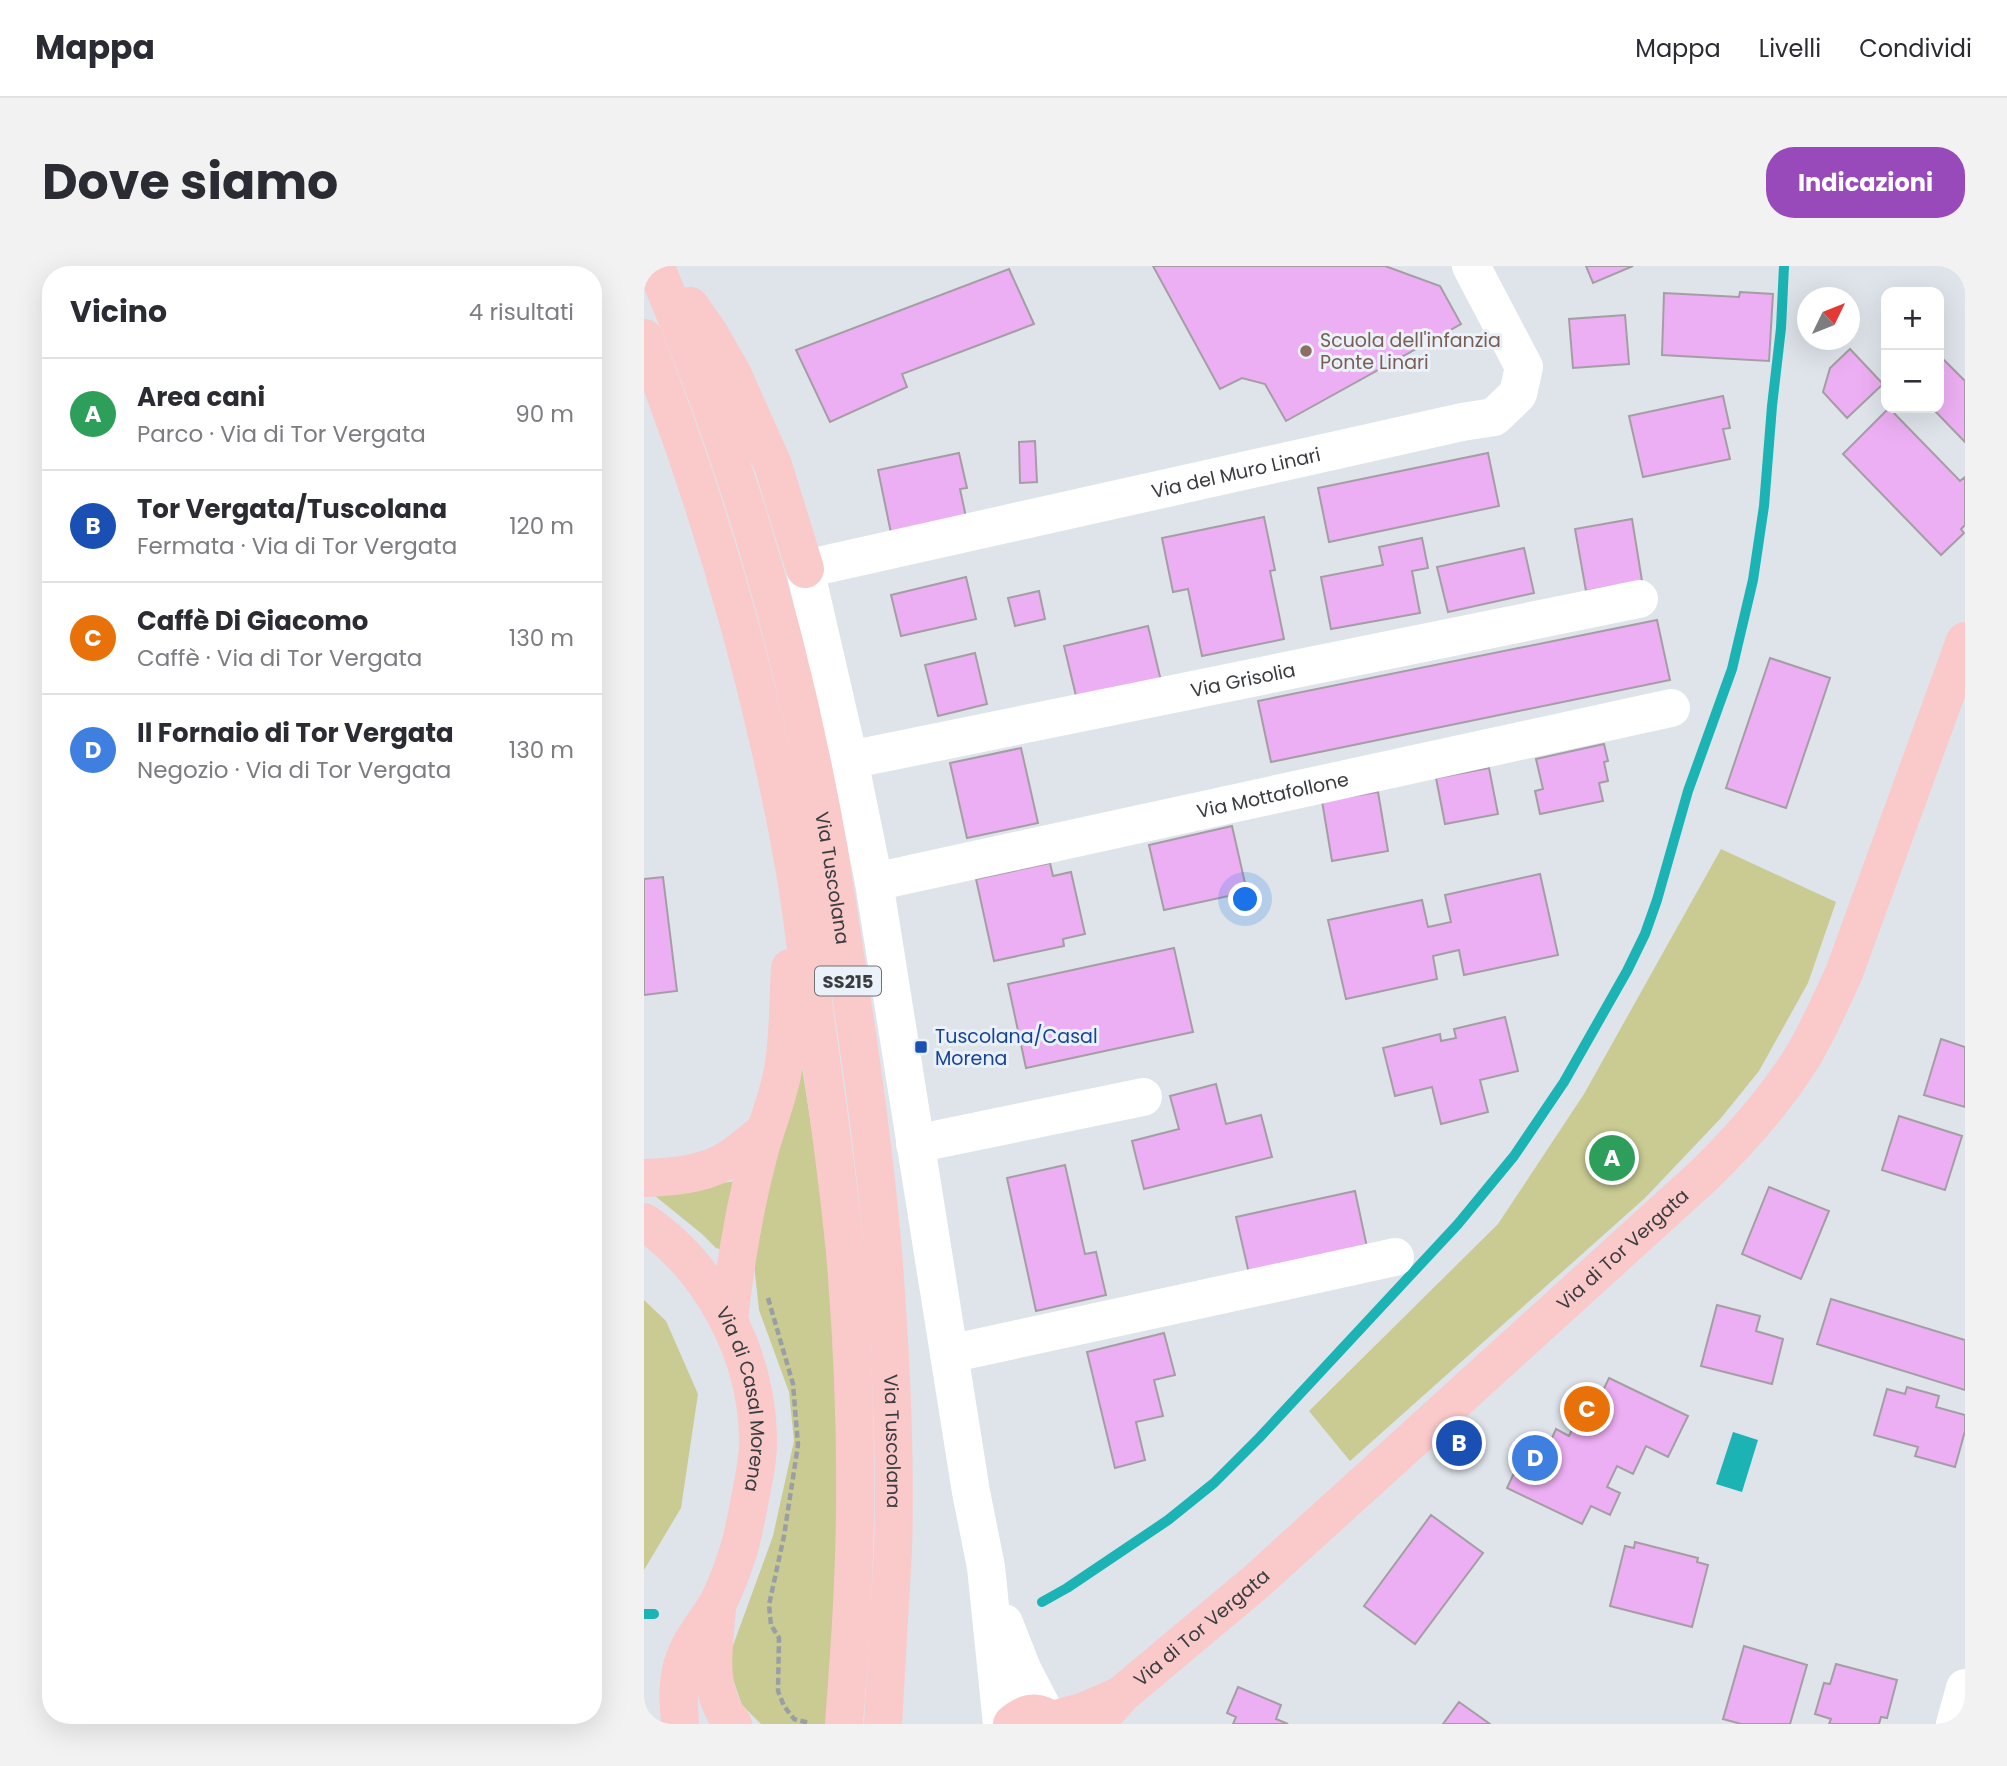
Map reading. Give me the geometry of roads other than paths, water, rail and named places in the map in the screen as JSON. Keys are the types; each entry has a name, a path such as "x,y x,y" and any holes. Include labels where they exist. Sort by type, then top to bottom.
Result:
{"main road":[{"path":"655,266 691,307 732,373 773,465 805,569"},
{"name":"Via Tuscolana","path":"655,266 704,383 764,569 792,676 829,851 868,1122 887,1315 892,1422 893,1548 883,1722"},
{"name":"Via Tuscolana","path":"644,338 690,462 733,602 762,712 796,879 836,1170 848,1295 855,1512 844,1721"},
{"name":"Via di Tor Vergata","path":"1095,1724 1122,1694 1267,1572 1702,1177 1756,1121 1802,1058 1844,973 1965,641"},
{"path":"729,1320 745,1213 764,1132 778,1093 787,1048 796,879"},
{"path":"644,1178 678,1176 708,1169 730,1158 764,1132"},
{"name":"Via di Casal Morena","path":"644,1222 665,1238 693,1267 729,1320 743,1357 758,1424 758,1455 742,1539 718,1603 699,1630 681,1669 680,1724"},
{"name":"Via di Casal Morena","path":"718,1603 713,1656 714,1688 733,1724"},
{"path":"1042,1721 1084,1711 1122,1694"}],"street":[{"name":"Via del Muro Linari","path":"805,569 1494,416 1518,394 1524,368 1471,266"},
{"name":"Via Tuscolana","path":"805,569 874,882 971,1492 986,1567 1002,1724"},
{"name":"Via Grisolia","path":"849,760 1639,599"},
{"name":"Via Mottafollone","path":"874,882 1671,708"},
{"path":"915,1144 1143,1097"},
{"path":"949,1354 1395,1257"},
{"path":"986,1567 1042,1721"},
{"path":"1955,1724 1965,1688"}],"water":[{"path":"1733,1432 1758,1440 1742,1492 1716,1484"}],"waterway":[{"path":"1042,1602 1168,1520 1214,1483 1458,1224 1514,1156 1564,1082 1627,971 1645,934 1657,900 1688,791 1732,669 1753,580 1764,506 1781,328 1784,266"},
{"path":"644,1614 654,1614"}],"place":[{"name":"Scuola dell'infanzia Ponte Linari","path":"1306,351"},
{"name":"Tuscolana/Casal Morena","path":"921,1047"},
{"name":"Area cani","path":"1612,1158"},
{"name":"Caffè Di Giacomo","path":"1587,1409"},
{"name":"Tor Vergata/Tuscolana","path":"1459,1443"},
{"name":"Il Fornaio di Tor Vergata","path":"1535,1458"}]}
